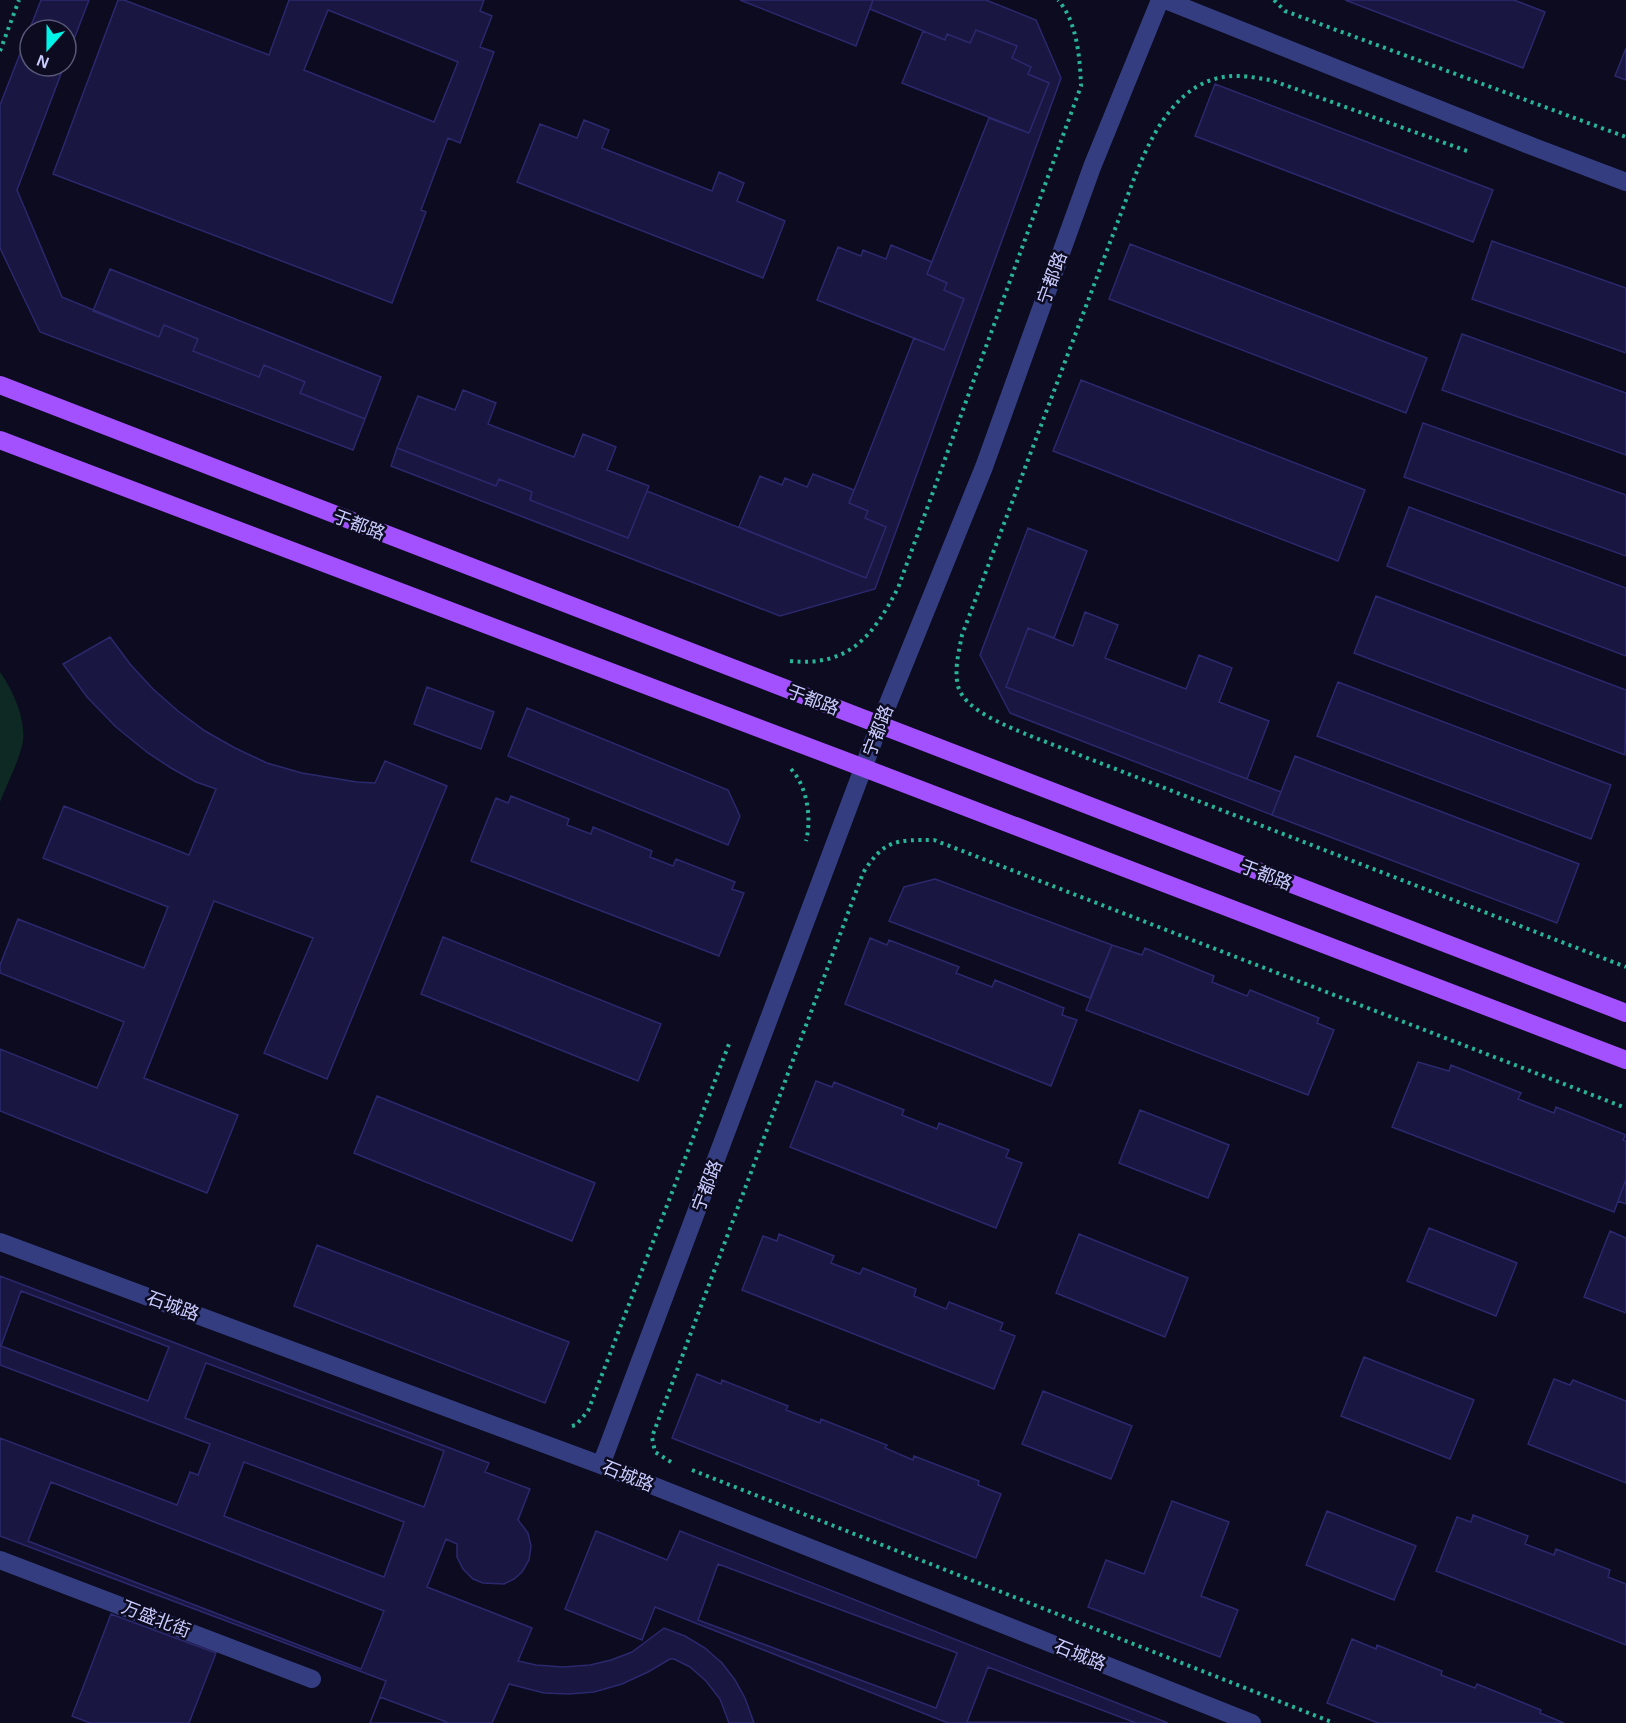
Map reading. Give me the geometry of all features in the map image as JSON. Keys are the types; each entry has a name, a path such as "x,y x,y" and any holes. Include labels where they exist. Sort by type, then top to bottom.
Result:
{"main road":[{"name":"于都路","path":"0,385 1626,1013"},
{"path":"0,440 1626,1060"}],"street":[{"path":"1162,0 1626,182"},
{"name":"宁都路","path":"602,1465 879,726 984,467 1088,178 1162,0"},
{"name":"石城路","path":"0,1242 602,1465 1252,1723"},
{"name":"万盛北街","path":"0,1560 312,1679"}],"path":[{"path":"0,51 18,0"},
{"path":"781,660 806,662 828,660 846,653 870,633 885,614 898,588 1081,86 1081,66 1069,17 1058,0"},
{"path":"1274,0 1285,11 1626,137"},
{"path":"1472,153 1271,80 1237,75 1210,80 1183,96 1167,113 1146,148 1131,184 962,635 957,666 958,684 962,696 974,707 1002,724 1626,968"},
{"path":"678,1465 667,1461 655,1452 652,1437 863,873 874,855 886,846 904,840 934,840 1626,1108"},
{"path":"567,1427 576,1425 588,1411 732,1035"},
{"path":"689,1469 1334,1723"}],"green space":[{"path":"0,672 18,707 23,737 22,746 0,802"}],"building":[{"path":"41,0 89,0 78,29 78,18 34,18"},
{"path":"118,0 124,0 269,55 289,0 484,0 480,11 492,16 480,47 494,52 460,143 448,138 421,210 426,212 392,303 53,174","holes":["328,10 458,62 434,122 304,70"]},
{"path":"740,0 873,0 856,46"},
{"path":"873,0 986,0 1036,20 1061,78 875,589 780,616 391,466 397,448 496,486 499,479 532,492 530,500 628,538 647,491 866,578 886,527 865,518 868,511 849,503 914,338 944,350 964,299 944,290 947,283 927,274 989,118 1029,133 1049,83 1028,74 1031,67 1012,58 1017,46 976,30 970,43 947,34 945,40 870,9"},
{"path":"1345,0 1514,0 1545,12 1523,68"},
{"path":"976,30 1017,46 1012,58 1031,67 1028,74 1049,83 1029,133 902,83 923,31 945,40 947,34 970,43"},
{"path":"1626,48 1626,80 1615,76"},
{"path":"18,59 18,78 59,78 17,190 62,297 159,337 164,325 198,339 193,351 259,377 264,365 305,382 300,393 365,419 353,450 40,332 0,248 0,105"},
{"path":"1215,84 1493,190 1473,242 1195,136"},
{"path":"584,120 609,130 602,148 712,191 719,172 744,183 737,201 785,221 763,278 517,182 540,124 577,138"},
{"path":"1492,241 1626,288 1626,353 1472,299"},
{"path":"1130,244 1427,358 1406,413 1109,299"},
{"path":"891,245 932,262 927,274 947,283 944,290 964,299 944,350 817,300 838,247 861,256 863,250 886,259"},
{"path":"110,269 381,377 365,419 300,393 305,382 264,365 259,377 193,351 198,339 164,325 159,337 93,311"},
{"path":"1462,334 1626,393 1626,455 1442,390"},
{"path":"1081,380 1365,490 1338,561 1053,451"},
{"path":"463,390 496,403 488,424 574,457 583,434 616,447 607,470 649,486 628,538 530,500 532,492 499,479 496,486 397,448 418,396 455,410"},
{"path":"1423,423 1626,495 1626,556 1404,477"},
{"path":"813,474 854,490 849,503 868,511 865,518 886,527 866,578 739,527 760,476 782,485 785,478 807,487"},
{"path":"1409,507 1626,588 1626,656 1387,566"},
{"path":"1028,528 1087,551 1054,638 1028,628 1006,687 1281,792 1272,815 1010,713 980,655"},
{"path":"1376,596 1626,690 1625,755 1354,653"},
{"path":"1085,612 1118,625 1105,658 1186,689 1199,655 1232,668 1219,702 1269,721 1247,779 1006,687 1028,628 1073,646"},
{"path":"110,637 130,664 178,711 205,731 267,763 302,773 375,783 385,761 447,786 327,1079 264,1053 313,938 214,901 144,1078 238,1115 207,1193 0,1111 0,1049 97,1088 124,1022 0,973 0,965 18,919 144,968 168,907 43,858 64,806 189,855 216,789 196,782 171,768 116,727 87,697 63,664"},
{"path":"1338,682 1611,785 1591,839 1317,736"},
{"path":"427,687 494,712 481,749 414,724"},
{"path":"527,708 728,790 740,816 728,845 508,756"},
{"path":"1295,756 1579,864 1557,923 1272,815"},
{"path":"511,796 569,819 567,825 591,834 593,827 652,851 650,857 673,866 676,859 735,882 732,889 744,893 719,956 471,861 496,798 508,803"},
{"path":"935,879 1112,945 1090,998 889,921 904,887"},
{"path":"443,937 661,1024 638,1081 421,994"},
{"path":"870,938 887,945 889,940 959,967 956,973 992,987 995,980 1064,1008 1062,1015 1077,1020 1051,1086 845,1004"},
{"path":"1112,945 1142,955 1145,948 1214,976 1212,982 1247,996 1250,990 1319,1018 1317,1023 1334,1030 1308,1095 1086,1010"},
{"path":"1418,1062 1449,1071 1451,1065 1521,1093 1518,1099 1554,1113 1556,1107 1626,1135 1623,1140 1626,1141 1626,1179 1614,1212 1392,1127"},
{"path":"816,1081 832,1087 834,1082 904,1110 902,1115 937,1129 939,1123 1009,1150 1006,1157 1022,1163 996,1228 790,1147"},
{"path":"377,1096 595,1183 572,1241 354,1153"},
{"path":"1140,1110 1229,1145 1208,1198 1119,1163"},
{"path":"1626,1179 1626,1204 1618,1201"},
{"path":"1429,1228 1517,1263 1496,1316 1407,1281"},
{"path":"1610,1231 1626,1238 1626,1313 1584,1297"},
{"path":"779,1234 834,1256 831,1263 860,1274 863,1268 916,1289 914,1296 946,1309 949,1302 1003,1323 1000,1330 1015,1336 994,1389 742,1290 763,1236 777,1241"},
{"path":"1079,1234 1188,1278 1165,1337 1056,1293"},
{"path":"317,1245 569,1342 545,1403 294,1306"},
{"path":"0,1276 489,1463 485,1472 530,1489 518,1520 528,1533 531,1546 529,1560 522,1572 504,1584 483,1583 473,1579 463,1569 457,1557 457,1544 446,1539 427,1587 532,1628 518,1661 536,1665 563,1667 590,1665 611,1660 632,1652 664,1628 685,1636 705,1648 722,1663 745,1698 754,1723 729,1723 720,1699 706,1681 690,1667 670,1659 622,1684 594,1692 544,1693 509,1684 492,1723 370,1723 386,1681 0,1536 0,1438 177,1505 190,1472 198,1475 210,1444 0,1365","holes":["244,1462 404,1522 384,1577 224,1516"]},
{"path":"21,1291 169,1347 148,1401 1,1346"},
{"path":"1364,1357 1474,1400 1450,1459 1341,1416"},
{"path":"206,1363 444,1451 424,1507 185,1418"},
{"path":"697,1374 721,1384 722,1380 788,1406 786,1410 820,1423 821,1419 887,1445 885,1448 913,1460 914,1456 979,1481 978,1485 1001,1494 976,1558 672,1438"},
{"path":"1554,1379 1570,1385 1573,1380 1626,1401 1626,1483 1528,1444"},
{"path":"1043,1391 1132,1426 1111,1479 1022,1444"},
{"path":"51,1482 384,1611 361,1669 28,1541"},
{"path":"1172,1501 1229,1522 1201,1596 1238,1610 1220,1657 1088,1607 1106,1560 1144,1574"},
{"path":"1327,1511 1416,1546 1394,1600 1306,1565"},
{"path":"1473,1515 1528,1536 1525,1544 1554,1555 1556,1549 1610,1570 1608,1577 1626,1584 1626,1645 1436,1571 1457,1517 1471,1522"},
{"path":"596,1531 667,1560 680,1531 1168,1723 948,1723 655,1607 642,1640 565,1609"},
{"path":"718,1564 957,1653 936,1708 698,1620"},
{"path":"111,1614 216,1653 189,1723 90,1723 72,1716"},
{"path":"1352,1639 1376,1649 1377,1645 1442,1671 1441,1675 1475,1688 1477,1684 1541,1710 1540,1713 1564,1723 1378,1723 1327,1703"},
{"path":"988,1667 1136,1723 967,1722"},
{"path":"380,1697 449,1723 370,1723"}]}
